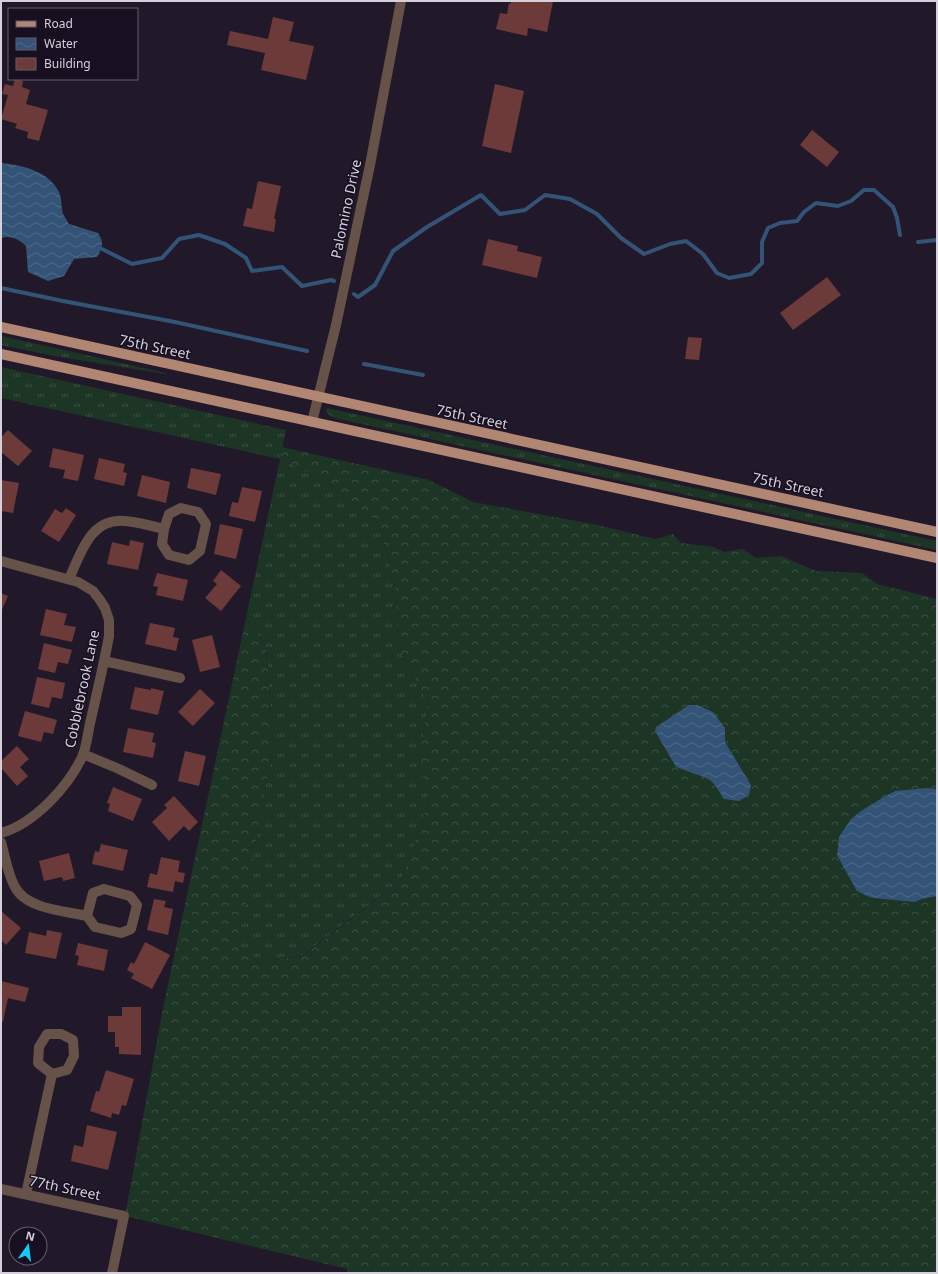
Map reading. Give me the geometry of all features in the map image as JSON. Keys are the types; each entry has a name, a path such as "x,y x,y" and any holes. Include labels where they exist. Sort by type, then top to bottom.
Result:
{"main road":[{"name":"75th Street","path":"1,327 937,532"},
{"path":"1,354 937,558"}],"street":[{"name":"Palomino Drive","path":"312,422 339,310 370,164 401,1"},
{"path":"181,508 198,512 206,524 200,551 189,560 169,555 162,544 164,530 169,514 181,508"},
{"path":"69,579 86,541 98,528 107,523 114,521 126,521 164,530"},
{"name":"Cobblebrook Lane","path":"1,561 78,582 93,591 105,608 109,620 109,636 83,754 63,788 50,802 17,827 1,833"},
{"path":"104,661 180,678"},
{"path":"83,754 152,785"},
{"path":"1,842 14,885 22,897 35,904 87,916 95,927 121,933 131,930 137,905 130,896 104,889 93,893 87,916"},
{"path":"26,1194 52,1074"},
{"name":"77th Street","path":"1,1189 124,1216 112,1273"}],"green space":[{"path":"1,336 166,373 54,356 1,345"},
{"path":"1,367 286,430 280,459 1,398"},
{"path":"327,408 937,541 937,550 337,419 326,412"},
{"path":"282,447 429,480 473,502 593,524 655,539 673,534 681,543 713,547 724,552 743,549 756,558 781,556 816,571 862,573 877,584 937,599 937,1273 347,1273 347,1269 125,1216 163,1008 246,618 266,646 273,746 238,944 258,962 303,956 402,879 430,799 419,764 428,702 398,647 396,591 379,523 322,479 280,459"},
{"path":"280,459 322,479 379,523 396,591 398,647 428,702 419,764 430,799 402,879 302,956 258,962 237,944 273,746 266,646 246,618"}],"water":[{"path":"1,163 18,165 34,170 49,179 59,192 63,214 69,224 98,233 102,245 101,251 97,257 74,259 64,276 48,281 28,272 26,246 15,238 1,238"},
{"path":"689,705 697,705 713,712 725,728 725,742 751,785 749,795 739,801 724,799 709,779 676,767 655,731 656,727"},
{"path":"927,788 937,789 937,896 915,902 873,898 857,891 837,855 839,837 851,819 861,811 895,791"}],"building":[{"path":"511,1 553,1 547,32 528,28 527,36 496,29 500,13 507,14 509,3 511,4"},
{"path":"273,17 294,22 289,41 314,46 306,80 261,70 265,53 227,45 230,31 268,39"},
{"path":"15,80 23,81 22,87 30,90 26,104 48,110 39,141 27,138 28,132 15,128 17,124 1,119 8,95 2,94 5,84 13,86"},
{"path":"495,84 524,91 511,153 482,146"},
{"path":"812,130 839,152 827,167 800,145"},
{"path":"258,181 281,186 274,219 276,219 274,232 243,226 247,208 252,209"},
{"path":"488,239 518,246 517,251 542,257 537,278 482,265"},
{"path":"827,277 841,295 793,330 780,313"},
{"path":"688,337 702,338 699,360 685,359"},
{"path":"8,430 32,451 18,466 1,452 1,437"},
{"path":"53,448 84,455 78,481 63,478 65,470 49,467"},
{"path":"99,458 125,464 123,472 127,473 124,486 94,479"},
{"path":"191,468 221,474 216,495 187,488"},
{"path":"142,475 170,482 166,503 137,496"},
{"path":"1,480 19,483 13,513 1,511"},
{"path":"242,487 262,491 255,522 229,516 232,502 238,503"},
{"path":"66,508 76,515 59,542 41,531 55,509 62,513"},
{"path":"220,524 243,529 236,559 214,554"},
{"path":"130,540 144,543 138,570 107,564 112,542 129,546"},
{"path":"221,570 241,586 221,611 205,598 217,584 213,581"},
{"path":"157,573 188,580 183,601 156,595 158,587 153,586"},
{"path":"1,593 8,596 1,612"},
{"path":"46,609 67,614 64,625 76,627 72,642 40,635"},
{"path":"150,623 175,628 173,637 179,638 176,651 145,644"},
{"path":"212,635 220,667 200,672 192,640"},
{"path":"44,643 72,650 68,664 58,662 55,673 38,669"},
{"path":"37,677 65,683 62,699 52,697 49,708 31,704"},
{"path":"135,687 164,691 158,715 130,709"},
{"path":"200,689 215,703 193,726 178,712"},
{"path":"25,711 57,720 53,734 44,732 41,742 18,736"},
{"path":"128,728 154,733 152,742 156,743 153,758 123,752"},
{"path":"17,746 29,759 20,767 28,776 17,786 1,768 1,761"},
{"path":"185,751 206,756 199,786 178,781"},
{"path":"113,787 142,799 133,821 108,811 110,804 107,803"},
{"path":"174,796 198,822 189,831 184,826 169,841 152,822 167,808 164,805"},
{"path":"101,844 128,850 123,871 92,864 95,851 99,852"},
{"path":"69,853 75,878 63,881 62,877 44,881 39,861"},
{"path":"161,857 180,861 178,872 185,873 183,883 175,881 173,892 147,887 150,873 157,875"},
{"path":"154,899 166,901 164,907 173,909 168,935 147,930"},
{"path":"1,911 21,928 6,945 1,940"},
{"path":"47,930 62,933 56,959 25,953 29,932 46,936"},
{"path":"145,942 170,955 152,989 131,978 134,974 127,970 131,962 134,964"},
{"path":"78,943 108,950 104,971 77,965 79,956 75,955"},
{"path":"1,981 29,988 25,1002 8,998 3,1022 1,1021"},
{"path":"122,1007 141,1007 141,1055 119,1054 119,1047 115,1047 115,1032 108,1032 108,1016 122,1016"},
{"path":"106,1070 134,1079 126,1106 122,1105 119,1115 112,1113 111,1118 90,1111 96,1091 99,1092"},
{"path":"87,1125 117,1132 108,1170 71,1161 74,1145 83,1147"}],"waterway":[{"path":"354,294 358,297 375,285 393,251 427,227 481,195 500,214 525,210 545,195 570,199 597,214 621,238 644,254 670,244 686,241 703,254 717,273 729,278 751,274 762,263 762,242 768,228 780,223 797,221 804,212 816,203 838,206 851,201 864,190 874,190 893,207 897,218 900,235"},
{"path":"102,249 132,264 162,258 179,239 199,235 225,244 246,258 252,271 282,267 302,286 331,280 334,281"},
{"path":"918,242 937,240"},
{"path":"1,288 175,322 307,351"},
{"path":"364,364 423,375"}]}
